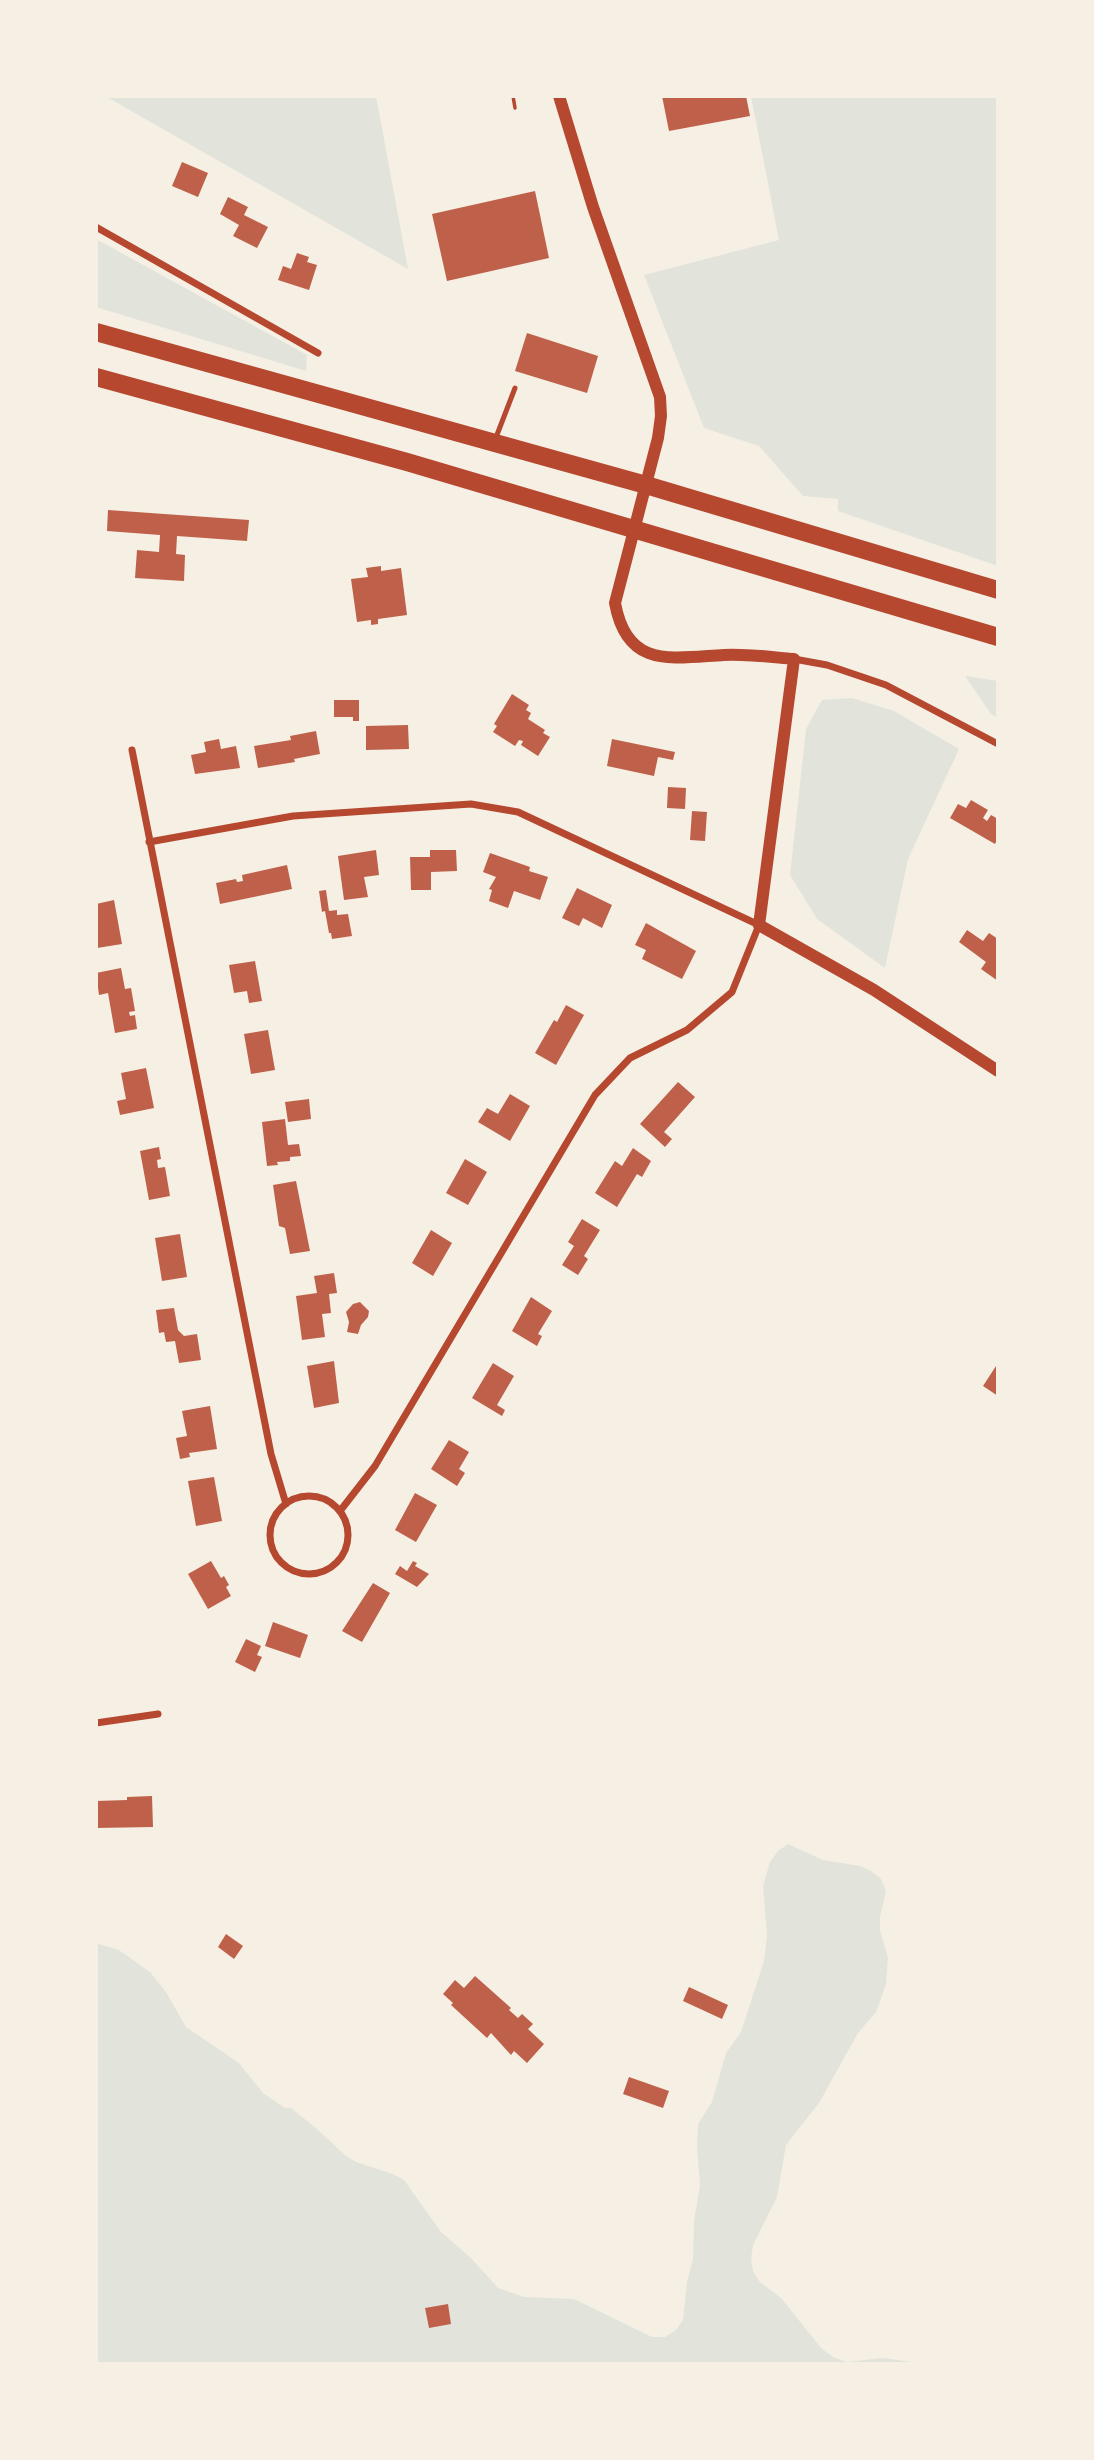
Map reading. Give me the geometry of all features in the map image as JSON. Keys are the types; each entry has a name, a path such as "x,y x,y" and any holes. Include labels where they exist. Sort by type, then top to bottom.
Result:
{"highway":[{"path":"96,332 646,485 998,590"},
{"path":"96,377 407,462 998,637"}],"street":[{"path":"559,96 593,207 660,397 658,438 619,579 615,603 619,623 630,641 647,653 665,659 725,655 793,659 836,668 886,685 998,744"},
{"path":"96,227 318,353"},
{"path":"340,1511 375,1466 595,1095 630,1058 687,1030 732,992 759,925 793,659"},
{"path":"132,750 271,1454 286,1504"},
{"path":"149,842 293,816 471,804 518,812 759,925 874,990 998,1071"},
{"path":"316,1497 340,1511 348,1531 346,1547 334,1565 323,1571 304,1573 285,1565 272,1547 271,1537 273,1522 286,1504 297,1498 316,1497"},
{"path":"96,1723 158,1714"}],"lane":[{"path":"494,442 514,387"}],"path":[{"path":"513,96 515,108"}],"shaded area":[{"path":"105,96 376,96 408,269"},
{"path":"751,96 998,96 998,566 838,511 838,499 803,496 759,446 704,428 644,275 779,240"},
{"path":"96,239 307,355 306,371 96,307"},
{"path":"965,676 998,681 998,718 991,714"},
{"path":"852,698 894,711 959,749 908,859 885,968 817,919 790,875 806,729 822,700"},
{"path":"788,1844 823,1860 860,1866 881,1879 886,1891 880,1930 888,1958 886,1984 876,2012 858,2033 819,2103 786,2145 777,2197 753,2245 753,2271 760,2282 781,2298 822,2349 833,2357 846,2362 883,2358 926,2364 96,2364 96,1941 119,1950 150,1972 166,1992 186,2027 239,2063 263,2093 285,2108 291,2108 346,2156 404,2180 441,2232 471,2258 498,2288 524,2297 574,2299 652,2337 665,2337 676,2330 683,2320 687,2282 693,2258 694,2221 700,2185 698,2124 712,2102 726,2053 741,2032 764,1961 767,1936 763,1886 770,1862 778,1851"}],"building":[{"path":"662,96 746,96 750,116 669,131"},
{"path":"182,162 208,173 198,197 172,186"},
{"path":"535,191 549,258 447,281 432,214"},
{"path":"228,197 248,207 244,215 268,227 257,248 233,236 239,225 220,214"},
{"path":"297,253 309,257 307,262 317,265 309,290 278,280 283,266 291,269"},
{"path":"527,333 598,356 587,393 515,371"},
{"path":"108,510 249,520 247,541 177,536 176,554 185,555 184,581 135,578 137,550 159,552 160,535 107,531"},
{"path":"381,566 381,571 401,568 407,615 378,619 378,624 371,625 371,620 357,622 351,579 368,577 366,568"},
{"path":"512,694 529,705 526,710 531,713 528,719 545,730 543,733 550,737 538,756 521,745 523,741 519,740 515,746 493,732 497,726 494,724"},
{"path":"334,700 359,700 359,721 353,721 353,717 334,717"},
{"path":"408,725 409,749 366,750 366,726"},
{"path":"316,731 320,754 294,759 295,762 258,768 254,746 291,740 290,736"},
{"path":"219,739 221,749 236,746 240,768 195,774 191,755 206,752 204,742"},
{"path":"612,739 675,752 673,760 658,757 654,776 607,766"},
{"path":"668,787 686,788 685,809 667,808"},
{"path":"971,800 988,810 983,818 987,821 991,815 998,819 998,838 995,844 950,818 958,804 966,808"},
{"path":"692,811 707,812 705,841 690,840"},
{"path":"376,850 379,875 364,877 368,897 344,900 338,856"},
{"path":"430,850 456,850 457,871 431,872 431,890 411,890 410,857 430,857"},
{"path":"490,853 530,867 529,871 548,877 540,900 514,891 508,908 489,901 492,890 489,889 496,877 483,872"},
{"path":"287,865 292,889 220,904 216,883 236,879 237,882 243,881 242,875"},
{"path":"577,888 612,905 602,928 583,918 579,926 562,918"},
{"path":"326,890 329,911 337,910 337,915 348,914 352,936 332,939 325,911 322,912 319,891"},
{"path":"114,900 122,944 97,948 96,904"},
{"path":"646,923 696,951 682,979 642,959 646,950 635,945"},
{"path":"967,930 983,941 989,933 998,939 998,981 981,969 986,962 959,942"},
{"path":"255,961 262,1001 249,1003 247,991 234,993 229,965"},
{"path":"121,968 125,989 131,988 135,1011 129,1012 130,1016 135,1015 137,1029 115,1033 108,993 99,995 96,973"},
{"path":"566,1005 584,1015 556,1065 535,1053"},
{"path":"268,1030 275,1070 251,1074 244,1034"},
{"path":"146,1068 154,1108 120,1115 117,1101 126,1099 121,1073"},
{"path":"678,1082 695,1097 664,1132 672,1139 665,1147 640,1124"},
{"path":"510,1094 530,1106 510,1141 478,1122 487,1108 498,1114"},
{"path":"309,1099 311,1119 288,1122 285,1102"},
{"path":"285,1119 288,1145 299,1144 301,1156 290,1157 290,1161 277,1162 278,1165 267,1166 262,1122"},
{"path":"159,1147 161,1159 157,1160 158,1168 165,1167 170,1196 149,1200 140,1151"},
{"path":"633,1148 651,1161 642,1177 637,1174 617,1207 595,1193 615,1161 622,1166"},
{"path":"465,1159 487,1172 468,1205 446,1193"},
{"path":"296,1181 310,1251 290,1254 285,1228 279,1226 273,1185"},
{"path":"582,1219 600,1230 584,1256 588,1259 578,1275 562,1265 574,1246 568,1242"},
{"path":"431,1230 452,1243 433,1276 412,1263"},
{"path":"180,1234 187,1277 162,1281 155,1238"},
{"path":"334,1273 337,1293 329,1294 331,1313 322,1314 325,1337 302,1340 296,1296 317,1293 314,1276"},
{"path":"531,1297 552,1311 538,1334 542,1336 537,1346 512,1331"},
{"path":"360,1302 369,1311 368,1317 358,1334 347,1332 349,1322 346,1312 353,1304"},
{"path":"174,1308 178,1330 184,1336 197,1334 201,1360 179,1363 175,1341 166,1342 164,1332 159,1333 156,1310"},
{"path":"334,1361 339,1403 314,1408 307,1366"},
{"path":"493,1363 514,1376 497,1405 505,1410 502,1416 472,1398"},
{"path":"996,1366 998,1367 998,1396 983,1386"},
{"path":"210,1406 217,1449 189,1453 190,1457 180,1459 176,1438 187,1436 182,1411"},
{"path":"449,1440 469,1452 459,1469 465,1473 457,1486 431,1469"},
{"path":"214,1477 222,1521 196,1526 188,1481"},
{"path":"415,1493 437,1505 416,1542 395,1530"},
{"path":"211,1561 221,1578 224,1576 231,1596 208,1609 188,1574"},
{"path":"413,1561 417,1563 415,1566 429,1574 417,1587 395,1574 400,1566 407,1571"},
{"path":"373,1583 390,1593 362,1642 342,1631"},
{"path":"273,1622 308,1635 300,1658 265,1646"},
{"path":"246,1639 261,1646 257,1655 262,1657 255,1672 235,1662"},
{"path":"152,1796 153,1827 96,1828 96,1801"},
{"path":"226,1934 243,1946 234,1959 218,1947"},
{"path":"475,1976 511,2008 509,2010 518,2018 522,2014 533,2024 528,2029 544,2044 527,2063 514,2051 511,2055 491,2033 487,2038 451,2005 453,2003 443,1994 455,1980 464,1988"},
{"path":"689,1987 728,2005 722,2019 683,2001"},
{"path":"629,2077 669,2091 663,2108 623,2094"},
{"path":"448,2304 451,2324 429,2328 425,2308"}]}
